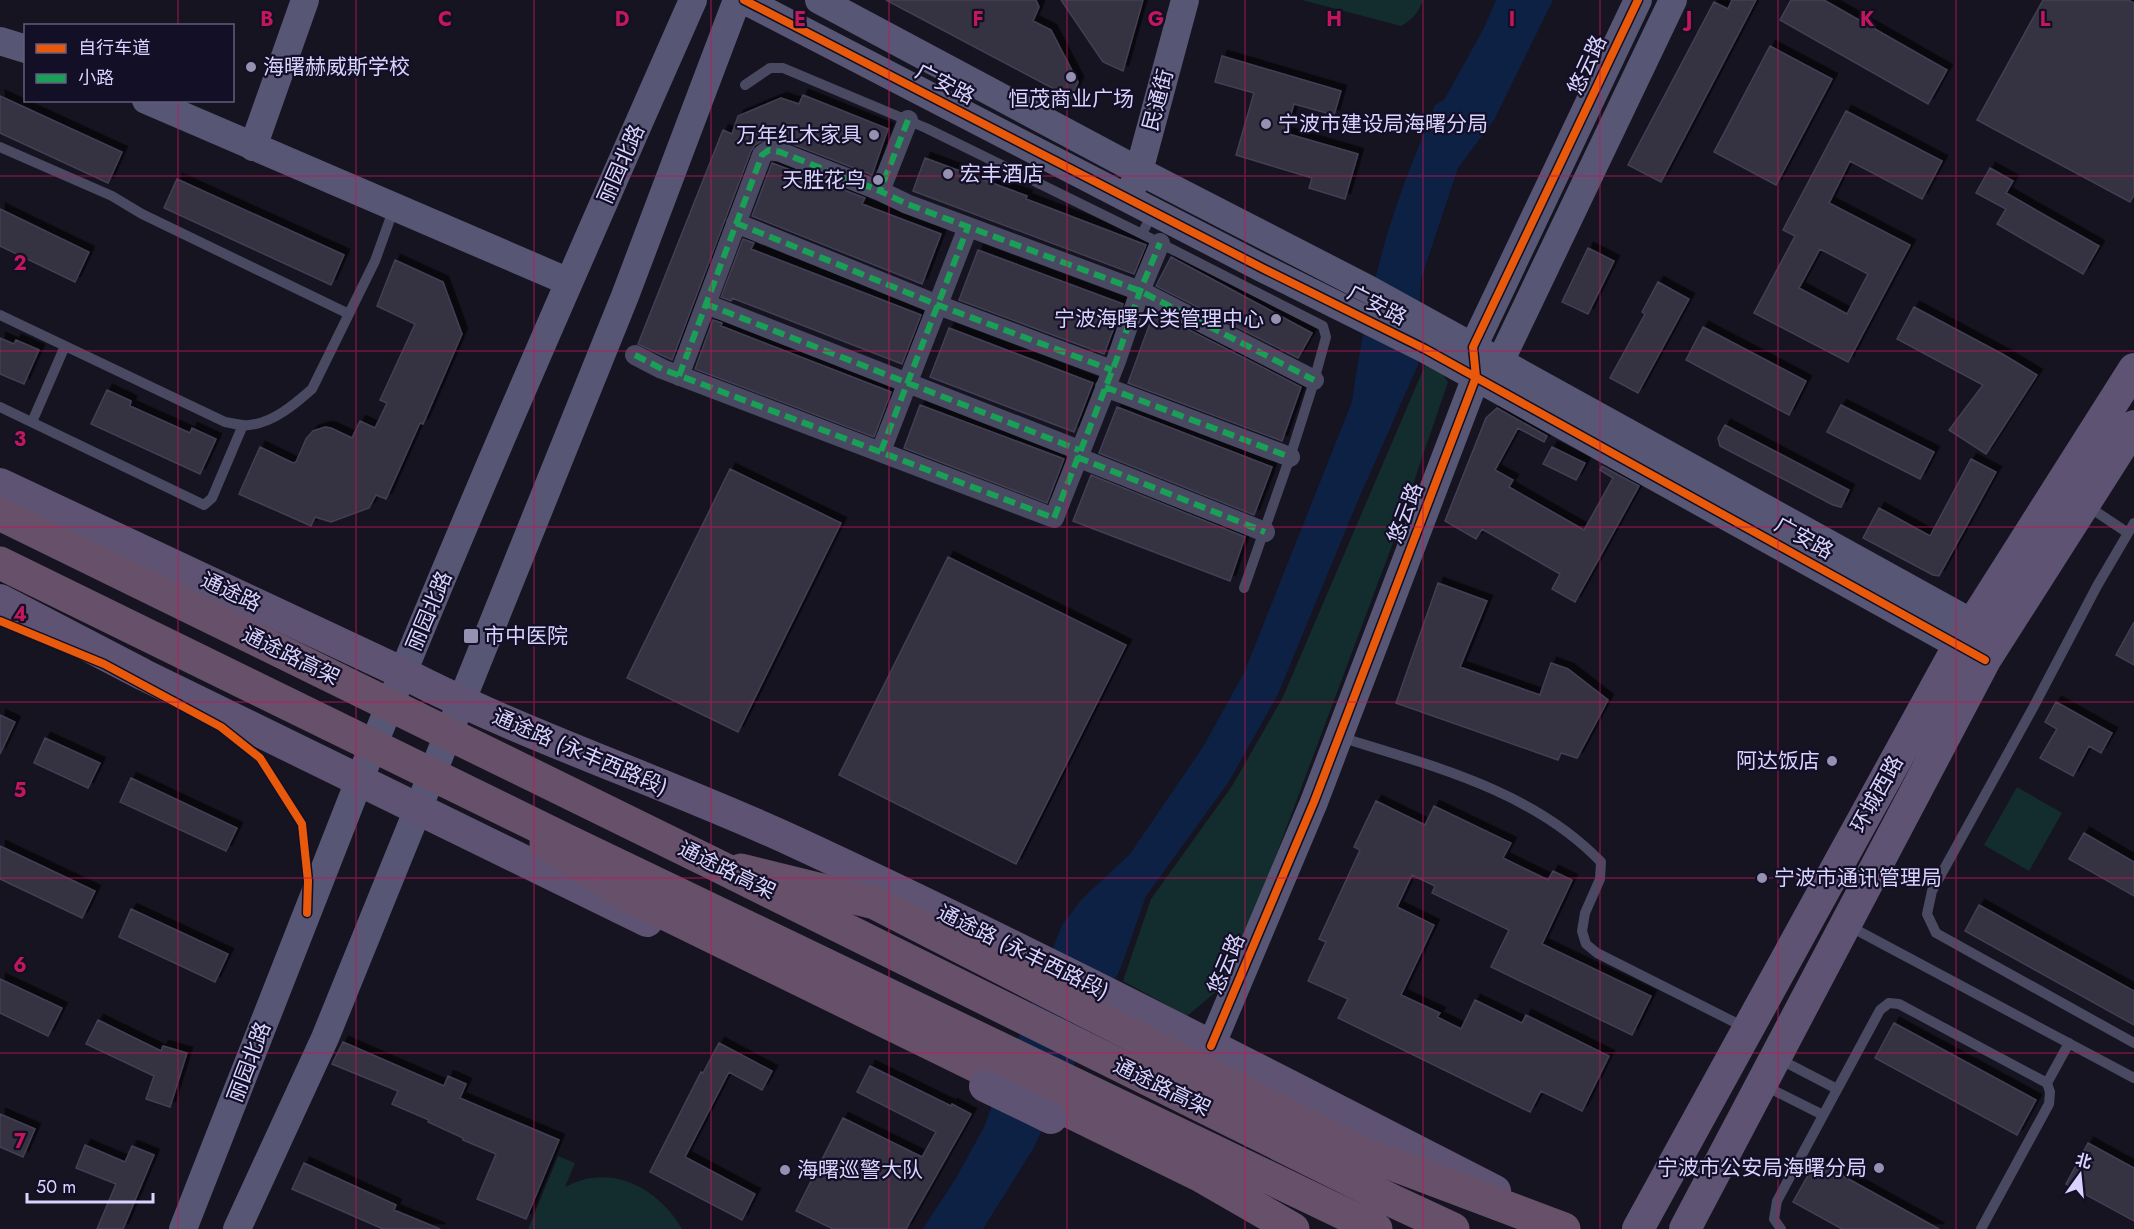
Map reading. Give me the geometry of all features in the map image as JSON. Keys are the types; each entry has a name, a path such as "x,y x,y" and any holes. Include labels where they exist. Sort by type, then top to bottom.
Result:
{"highway":[{"name":"通途路高架","path":"0,514 1453,1229"},
{"name":"通途路高架","path":"0,563 464,790 1376,1229"},
{"path":"464,790 631,897 1201,1176 1280,1228"},
{"path":"710,862 875,903 1360,1152 1564,1229"}],"main road":[{"name":"环城西路","path":"1638,1229 1748,1029 1979,641 2134,369"},
{"path":"1685,1229 1846,925 1979,641 2084,504 2134,426"},
{"name":"通途路","path":"0,484 403,673 461,703"},
{"path":"0,600 144,675 359,781 1280,1228"},
{"name":"通途路 (永丰西路段)","path":"461,703 791,840 1110,993 1571,1229"}],"street":[{"path":"253,147 305,0"},
{"name":"丽园北路","path":"183,1229 403,673 569,282 693,0"},
{"path":"237,1229 324,1038 418,809 626,296 737,0"},
{"name":"广安路","path":"744,0 1128,198 1147,223 1363,303"},
{"name":"广安路","path":"819,0 1139,171 1363,303 1429,337 1476,377 1979,641"},
{"name":"民通街","path":"1128,198 1139,171 1185,0"},
{"name":"悠云路","path":"1211,1046 1314,802 1476,377 1473,347 1638,0"},
{"path":"1476,377 1500,362 1674,0"},
{"path":"0,41 24,48"},
{"path":"151,102 569,282"},
{"path":"880,191 908,120"},
{"path":"679,376 762,155 769,150 780,152 908,204 1140,291 1314,380"},
{"path":"736,223 938,305 1290,457"},
{"path":"881,451 968,227"},
{"path":"635,355 679,376 1054,518 1160,243"},
{"path":"706,304 908,382 1265,532"},
{"name":"广安路","path":"1429,337 1473,347 1979,641"}],"lane":[{"path":"745,85 770,68 783,68 908,120 1147,223 1160,243 1323,326 1326,337 1314,380 1265,532 1244,588"},
{"path":"0,147 112,196 142,214 349,314"},
{"path":"0,315 225,422 248,425 269,420 295,404 312,389 375,261 394,207"},
{"path":"32,422 64,346"},
{"path":"0,407 204,505 212,498 243,425"},
{"path":"2084,504 2131,528 2097,586 1932,891 1927,914 1936,933 2134,1043"},
{"path":"1339,737 1451,772 1512,797 1551,821 1601,862 1600,879 1585,913 1582,931 1586,944 1597,953 1748,1029"},
{"path":"1846,925 2134,1078"},
{"path":"1780,1229 1774,1220 1777,1201 1880,1010 1889,1003 1899,1004 2047,1083 2050,1092 2049,1104 1981,1229"},
{"path":"2047,1083 2069,1043"},
{"path":"1769,1071 1837,1089"},
{"path":"1769,1071 1823,1115"}],"green space":[{"path":"1302,0 1423,0 1415,15 1401,26"},
{"path":"1426,363 1437,366 1448,382 1394,540 1229,981 1187,1016 1123,981 1151,899 1232,786 1283,697"},
{"path":"2017,787 2062,813 2029,871 1984,845"},
{"path":"558,1156 575,1163 565,1187 585,1179 606,1177 632,1183 666,1207 682,1229 528,1229"}],"water":[{"path":"1496,0 1553,0 1494,120 1458,168 1421,279 1418,365 1356,505 1278,694 1228,783 1146,896 1121,967 1033,1149 983,1229 923,1229 956,1178 984,1127 1062,925 1082,899 1130,854 1203,747 1244,673 1352,402 1372,293 1386,239 1407,177 1435,105 1444,100 1484,28"}],"building":[{"path":"886,0 1036,0 1039,7 1033,21 1051,30 1078,82 1071,98"},
{"path":"1061,0 1143,0 1123,71 1103,62"},
{"path":"1732,0 1756,0 1661,182 1628,165 1714,2 1728,9"},
{"path":"1791,0 1824,0 1947,70 1928,104 1780,20"},
{"path":"2043,0 2128,0 2134,3 2134,195 2130,202 1977,120"},
{"path":"1770,46 1832,79 1776,185 1714,152"},
{"name":"宁波市建设局海曙分局","path":"1222,56 1341,91 1334,115 1294,104 1285,133 1358,154 1345,199 1309,188 1312,178 1236,155 1254,93 1215,82"},
{"path":"803,95 888,129 872,175 782,140 767,138 755,145 672,360 638,344 723,130 732,134 738,116 781,98 799,104"},
{"path":"0,96 122,152 108,183 0,133"},
{"path":"1846,111 1942,161 1922,199 1850,161 1829,203 1910,245 1848,362 1754,313 1795,236 1783,230","holes":["1820,249 1868,274 1847,314 1799,288"]},
{"path":"925,158 1027,196 1026,199 1146,245 1134,274 913,191"},
{"path":"772,163 865,198 862,204 941,234 922,284 752,216"},
{"path":"1990,168 2013,181 2006,193 2099,246 2083,274 1997,224 2006,209 1976,193"},
{"path":"177,179 344,255 331,285 164,208"},
{"path":"0,209 89,252 75,282 0,246"},
{"path":"743,239 754,243 751,249 921,315 902,364 732,298 731,301 721,297"},
{"path":"1588,248 1614,261 1588,314 1562,302"},
{"path":"978,250 1123,304 1104,354 959,300"},
{"path":"1171,257 1312,333 1298,358 1156,286"},
{"path":"395,260 443,282 462,334 423,424 420,423 386,499 376,495 369,508 331,522 315,517 311,526 239,494 260,447 293,463 296,462 306,439 313,431 325,427 331,428 352,438 360,421 375,428 387,403 380,400 415,324 377,306"},
{"path":"1658,282 1689,299 1638,393 1610,378 1645,314 1642,312"},
{"path":"1914,307 2037,375 1986,454 1949,430 1983,385 1897,339"},
{"path":"1154,312 1301,387 1282,441 1128,383"},
{"path":"713,320 722,323 721,326 891,392 874,437 695,369"},
{"path":"1703,327 1806,381 1789,415 1686,360"},
{"path":"949,328 1093,383 1074,432 930,377"},
{"path":"0,338 14,344 16,340 39,350 24,384 0,374"},
{"path":"107,390 131,401 130,406 190,433 192,428 216,439 200,474 91,424"},
{"path":"920,405 1064,459 1047,503 904,448"},
{"path":"1841,405 1934,452 1920,479 1827,432"},
{"path":"1117,407 1272,467 1254,515 1099,453"},
{"path":"1497,408 1547,436 1544,442 1518,428 1495,470 1513,480 1509,487 1584,530 1613,478 1600,470 1602,466 1639,486 1575,602 1552,589 1560,574 1482,529 1476,539 1445,521 1486,418"},
{"path":"1725,425 1849,490 1841,507 1833,505 1720,446 1718,438"},
{"path":"1552,447 1585,463 1576,480 1543,464"},
{"path":"1971,459 1996,472 1939,576 1863,538 1879,508 1930,536"},
{"path":"730,469 841,523 738,732 627,678"},
{"path":"1091,475 1245,537 1230,581 1073,521"},
{"path":"948,557 1126,645 1016,864 839,775"},
{"path":"1438,583 1487,601 1460,667 1540,695 1551,663 1568,669 1608,700 1577,758 1561,753 1558,760 1396,703"},
{"path":"2134,622 2134,665 2116,655"},
{"path":"2056,702 2112,733 2101,753 2089,746 2073,776 2040,758 2057,729 2045,722"},
{"path":"0,715 15,722 0,754"},
{"path":"45,738 100,763 88,788 34,763"},
{"path":"131,778 237,828 226,851 120,802"},
{"path":"1376,801 1425,825 1434,806 1511,843 1503,858 1548,880 1553,871 1572,880 1542,944 1651,996 1632,1035 1491,967 1509,930 1432,893 1435,886 1412,875 1397,907 1434,925 1401,995 1440,1013 1437,1017 1461,1029 1475,1000 1522,1023 1526,1015 1609,1056 1582,1111 1541,1091 1530,1112 1338,1018 1348,999 1308,981 1326,942 1319,939 1360,850 1354,847"},
{"path":"2084,833 2134,862 2134,896 2069,859"},
{"path":"0,846 95,891 82,918 0,879"},
{"path":"1979,905 2134,991 2134,1025 1965,931"},
{"path":"131,909 228,954 215,982 119,937"},
{"path":"0,979 62,1008 48,1036 0,1013"},
{"path":"98,1020 161,1051 163,1046 187,1053 170,1107 146,1099 154,1076 86,1044"},
{"path":"1894,1023 2036,1100 2017,1135 1875,1058"},
{"path":"343,1042 444,1086 448,1076 466,1084 460,1098 559,1140 526,1219 477,1199 496,1154 392,1104 398,1091 332,1064"},
{"path":"719,1043 772,1071 762,1090 729,1072 685,1157 755,1194 742,1220 650,1172 701,1072 703,1073"},
{"path":"870,1066 971,1114 906,1229 833,1229 796,1211 843,1118 922,1157 936,1132 857,1092"},
{"path":"0,1114 35,1129 23,1157 0,1147"},
{"path":"2088,1143 2134,1168 2134,1221 2066,1184"},
{"path":"85,1145 125,1162 132,1146 154,1155 123,1229 97,1229 116,1184 76,1168"},
{"path":"1816,1161 1939,1229 1842,1229 1793,1202"},
{"path":"304,1163 396,1205 394,1210 440,1229 383,1229 292,1189"}],"marked path":[{"path":"908,120 880,191 907,204 1140,291 1314,380"},
{"path":"679,376 762,155 769,150 780,152 880,191"},
{"path":"736,223 938,305 1112,370"},
{"path":"881,451 968,227"},
{"path":"635,355 662,369 1054,518 1160,243"},
{"path":"706,304 1079,450"},
{"path":"1105,387 1290,457"},
{"path":"1077,457 1265,532"}],"cycle path":[{"path":"744,0 1264,269 1425,349 1985,660"},
{"path":"1211,1046 1314,802 1476,377 1473,347 1638,0"},
{"path":"0,621 104,664 221,727 260,758 302,824 308,881 307,913"}],"place":[{"name":"海曙赫威斯学校","path":"251,67"},
{"name":"恒茂商业广场","path":"1071,77"},
{"name":"宁波市建设局海曙分局","path":"1266,124"},
{"name":"万年红木家具","path":"874,135"},
{"name":"宏丰酒店","path":"948,174"},
{"name":"天胜花鸟","path":"878,180"},
{"name":"宁波海曙犬类管理中心","path":"1276,319"},
{"name":"市中医院","path":"471,636"},
{"name":"阿达饭店","path":"1832,761"},
{"name":"宁波市通讯管理局","path":"1762,878"},
{"name":"宁波市公安局海曙分局","path":"1879,1168"},
{"name":"海曙巡警大队","path":"785,1170"}]}
